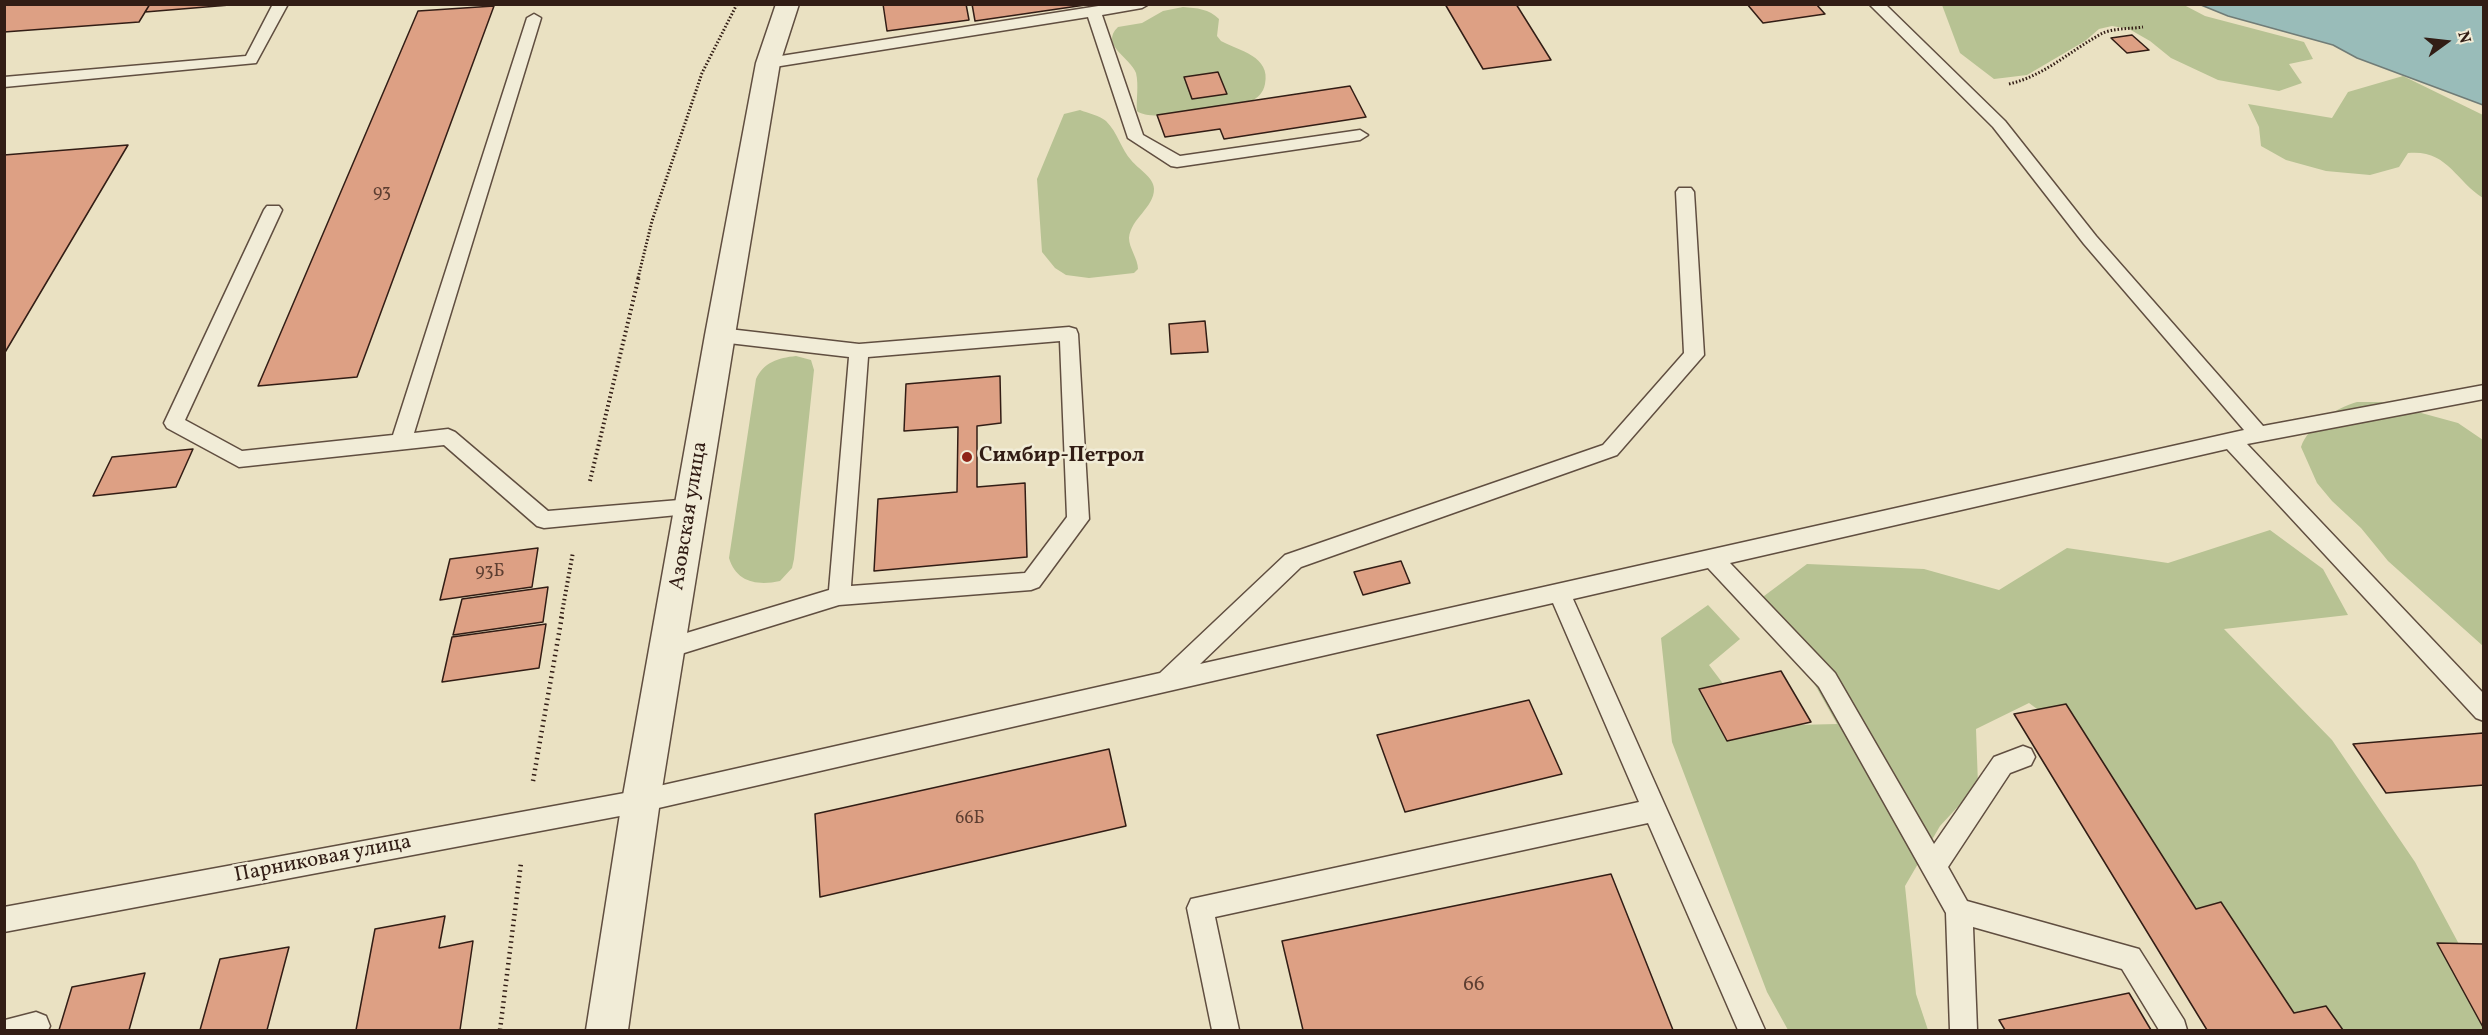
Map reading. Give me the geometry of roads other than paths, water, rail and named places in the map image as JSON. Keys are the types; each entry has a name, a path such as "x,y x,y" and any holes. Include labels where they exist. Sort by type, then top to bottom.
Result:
{"street":[{"name":"Азовская улица","path":"607,1030 641,801 720,335 768,63 788,4"}],"lane":[{"path":"4,82 251,60 282,4"},
{"path":"768,63 1142,4"},
{"path":"1876,4 1998,124 2090,240 2259,434"},
{"path":"1093,11 1136,138 1177,162 1359,135"},
{"path":"401,442 534,18"},
{"path":"1166,682 1293,561 1610,450 1694,355 1684,192"},
{"path":"273,210 174,423 238,459 448,437 544,520 691,507"},
{"path":"668,648 839,596 1031,581 1078,519 1070,334 859,351 720,335"},
{"path":"839,596 859,351"},
{"name":"Парниковая улица","path":"4,920 641,801 2231,440 2484,392"},
{"path":"2231,440 2484,711"},
{"path":"1712,558 1827,680 1959,911 1963,1030"},
{"path":"1559,592 1752,1030"},
{"path":"1934,866 2002,765 2023,757"},
{"path":"1225,1030 1200,908 1656,810"},
{"path":"1959,911 2130,958 2174,1030"}],"water":[{"path":"2201,5 2483,5 2483,105 2357,58 2333,45 2228,16"}],"place":[{"name":"Симбир-Петрол","path":"967,457"}]}
